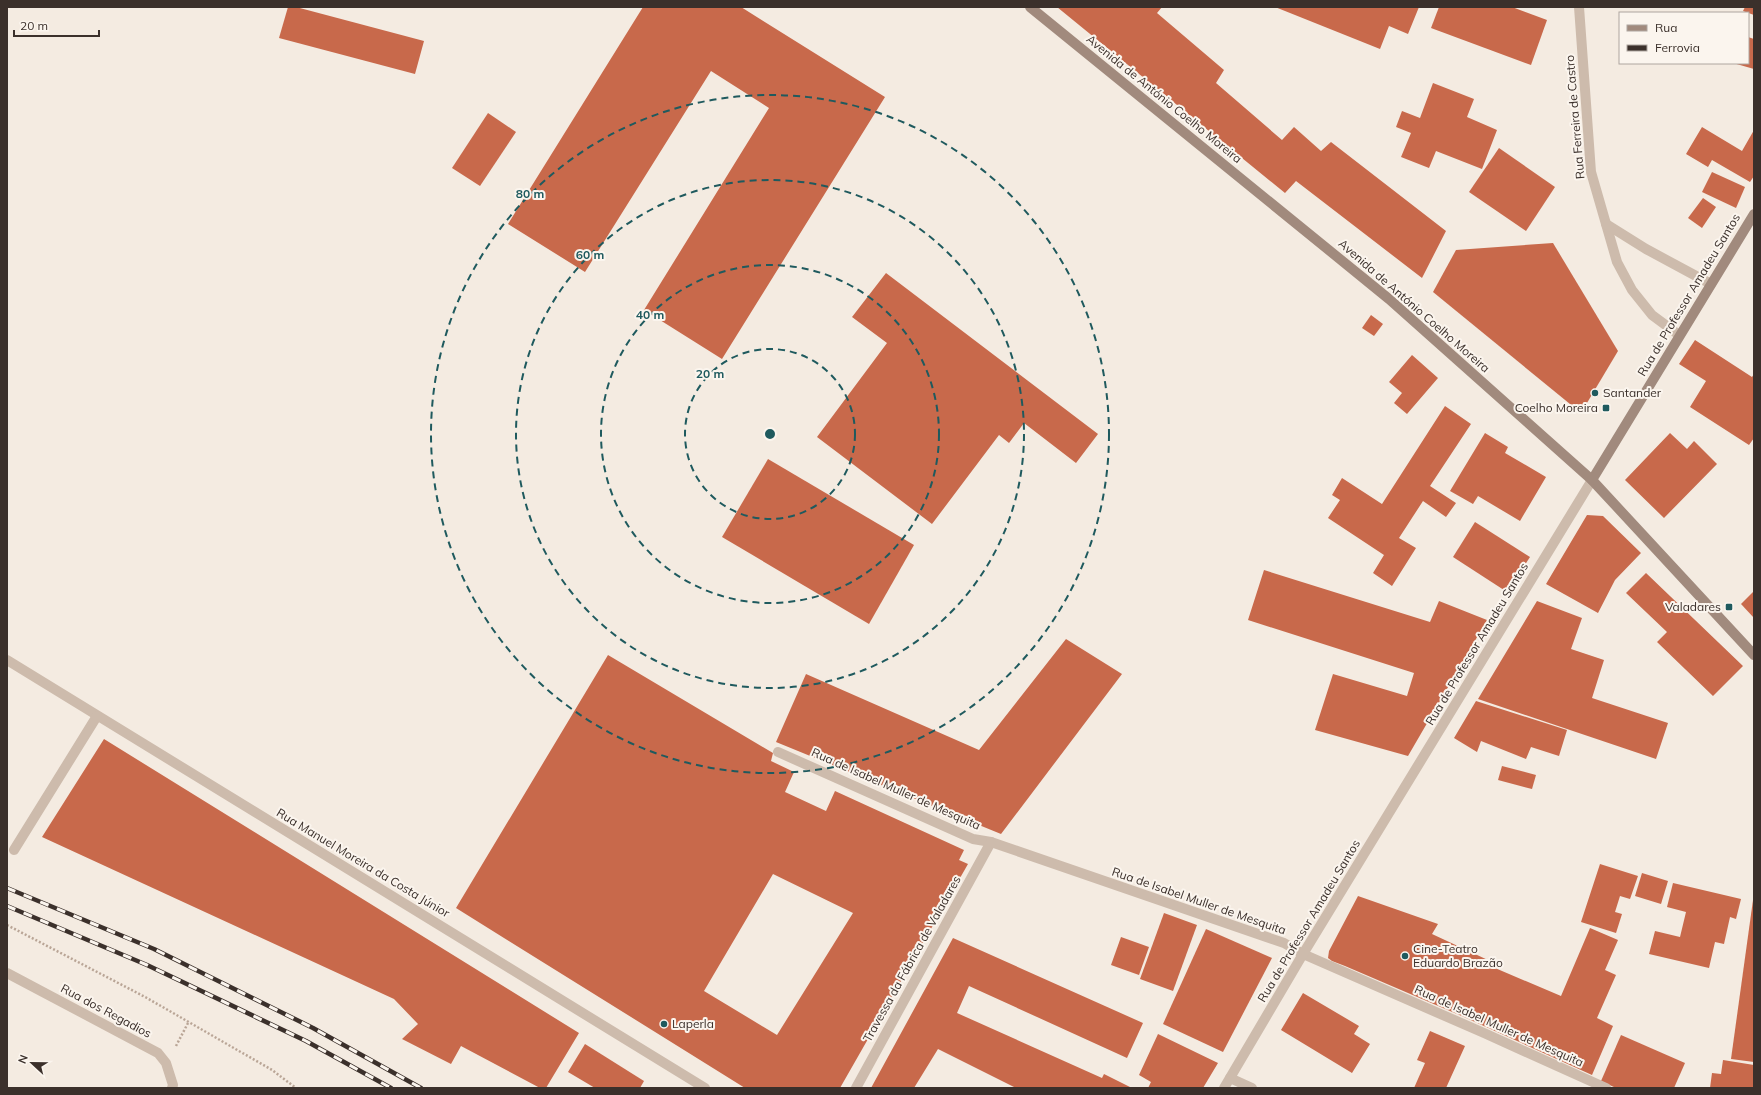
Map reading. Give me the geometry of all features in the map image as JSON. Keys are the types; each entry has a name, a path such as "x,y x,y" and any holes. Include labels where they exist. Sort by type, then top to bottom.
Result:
{"main road":[{"name":"Avenida de António Coelho Moreira","path":"1030,7 1389,299 1592,480 1754,654"},
{"name":"Rua de Professor Amadeu Santos","path":"1592,480 1754,214"}],"street":[{"name":"Rua Ferreira de Castro","path":"1579,7 1591,172 1617,262 1632,290 1652,315 1679,335"},
{"path":"1606,224 1646,249 1711,284"},
{"name":"Rua de Professor Amadeu Santos","path":"1224,1088 1303,954 1592,480"},
{"name":"Rua Manuel Moreira da Costa Júnior","path":"7,660 705,1088"},
{"path":"14,850 97,716"},
{"name":"Rua de Isabel Muller de Mesquita","path":"778,752 973,839 990,842 1284,944 1303,954 1606,1088"},
{"name":"Travessa da Fábrica de Valadares","path":"856,1088 990,842"},
{"name":"Rua dos Regadios","path":"7,973 158,1053 166,1063 173,1085 172,1088"},
{"path":"1230,1078 1252,1088"}],"path":[{"path":"7,925 147,998 272,1070 296,1088"}],"building":[{"path":"288,7 296,7 424,41 415,74 279,38"},
{"path":"643,7 741,7 885,97 722,359 644,310 769,108 711,71 585,272 508,224"},
{"path":"1057,7 1162,7 1157,13 1224,70 1216,83 1282,140 1294,127 1321,151 1331,142 1446,231 1422,278 1296,181 1285,193"},
{"path":"1275,7 1419,7 1408,34 1389,26 1380,49"},
{"path":"1439,7 1512,7 1547,20 1531,65 1431,28"},
{"path":"1745,7 1754,7 1754,15 1749,12 1743,11"},
{"path":"1749,37 1754,39 1754,69 1736,64 1749,64"},
{"path":"1433,83 1474,99 1467,117 1497,130 1482,169 1436,151 1429,168 1401,157 1411,133 1396,127 1402,111 1420,118"},
{"path":"488,113 516,132 480,186 452,168"},
{"path":"1702,127 1742,151 1754,130 1754,176 1750,182 1712,160 1708,167 1686,154"},
{"path":"1499,148 1555,187 1526,231 1469,192"},
{"path":"1712,172 1745,187 1736,208 1702,192"},
{"path":"1703,198 1716,207 1702,228 1688,218"},
{"path":"1553,243 1618,351 1581,413 1433,292 1456,250"},
{"path":"886,273 1098,434 1076,463 1024,423 1009,443 999,435 932,524 817,437 887,343 852,317"},
{"path":"1371,315 1383,324 1374,336 1362,328"},
{"path":"1695,340 1752,377 1754,374 1754,438 1749,445 1690,407 1706,381 1679,364"},
{"path":"1412,355 1438,378 1407,414 1394,403 1402,393 1389,382"},
{"path":"1445,406 1471,424 1430,486 1456,503 1446,517 1423,501 1399,538 1416,548 1392,586 1373,573 1384,555 1328,518 1340,500 1332,495 1342,478 1382,504"},
{"path":"1485,433 1508,447 1505,453 1546,477 1520,521 1478,496 1473,504 1450,491"},
{"path":"1670,433 1687,449 1694,441 1717,464 1664,518 1625,480"},
{"path":"768,459 914,545 869,624 722,537"},
{"path":"1587,515 1603,516 1641,553 1615,580 1598,613 1546,584"},
{"path":"1475,522 1530,557 1507,592 1453,557"},
{"path":"1264,570 1430,622 1439,601 1487,620 1408,756 1315,730 1333,674 1407,696 1414,673 1248,620"},
{"path":"1646,573 1743,666 1713,696 1657,642 1667,632 1626,593"},
{"path":"1754,591 1754,618 1741,604"},
{"path":"1537,601 1582,618 1571,649 1604,660 1592,698 1668,723 1656,759 1478,699"},
{"path":"1066,639 1122,674 1001,834 776,742 806,674 979,750"},
{"path":"608,655 773,753 771,761 794,772 785,792 826,811 835,791 964,850 959,860 968,864 840,1088 745,1088 456,908","holes":["773,874 853,913 777,1035 704,991"]},
{"path":"1476,701 1567,730 1559,756 1531,747 1526,759 1481,741 1477,752 1454,738"},
{"path":"104,739 579,1033 546,1088 540,1088 461,1046 451,1064 402,1039 418,1024 394,999 42,837"},
{"path":"1502,766 1536,775 1532,789 1498,780"},
{"path":"1600,864 1638,876 1630,899 1620,896 1615,912 1622,914 1616,933 1581,922"},
{"path":"1642,873 1668,881 1661,904 1635,896"},
{"path":"1673,883 1741,899 1736,919 1730,917 1724,944 1715,942 1709,968 1649,954 1655,931 1680,937 1686,912 1667,907"},
{"path":"1358,896 1438,924 1432,934 1490,961 1488,965 1561,996 1590,928 1618,940 1605,970 1616,975 1597,1018 1613,1026 1592,1075 1328,958 1329,951"},
{"path":"1754,900 1754,1062 1731,1059"},
{"path":"1164,913 1197,925 1173,991 1140,979"},
{"path":"1206,929 1272,958 1223,1052 1163,1024"},
{"path":"1121,937 1149,947 1139,975 1111,965"},
{"path":"953,938 1143,1023 1127,1058 969,986 957,1013 1102,1078 1104,1074 1132,1088 1016,1088 938,1049 914,1088 871,1088"},
{"path":"1303,993 1359,1026 1354,1034 1370,1044 1352,1073 1281,1030"},
{"path":"1430,1031 1465,1046 1446,1088 1414,1088 1425,1063 1417,1060"},
{"path":"1158,1034 1218,1063 1203,1088 1148,1088 1151,1082 1139,1075"},
{"path":"1621,1035 1685,1063 1674,1088 1616,1088 1601,1081"},
{"path":"585,1044 644,1081 640,1088 595,1088 568,1072"},
{"path":"1723,1060 1754,1065 1754,1088 1710,1088 1712,1073 1721,1074"}],"railway":[{"path":"7,888 154,949 313,1028 421,1088"},
{"path":"7,906 147,965 306,1041 391,1088"}],"place":[{"name":"Santander","path":"1595,393"},
{"name":"Coelho Moreira","path":"1606,408"},
{"name":"Valadares","path":"1729,607"},
{"name":"Cine-Teatro Eduardo Brazão","path":"1405,956"},
{"name":"Laperla","path":"664,1024"}]}
